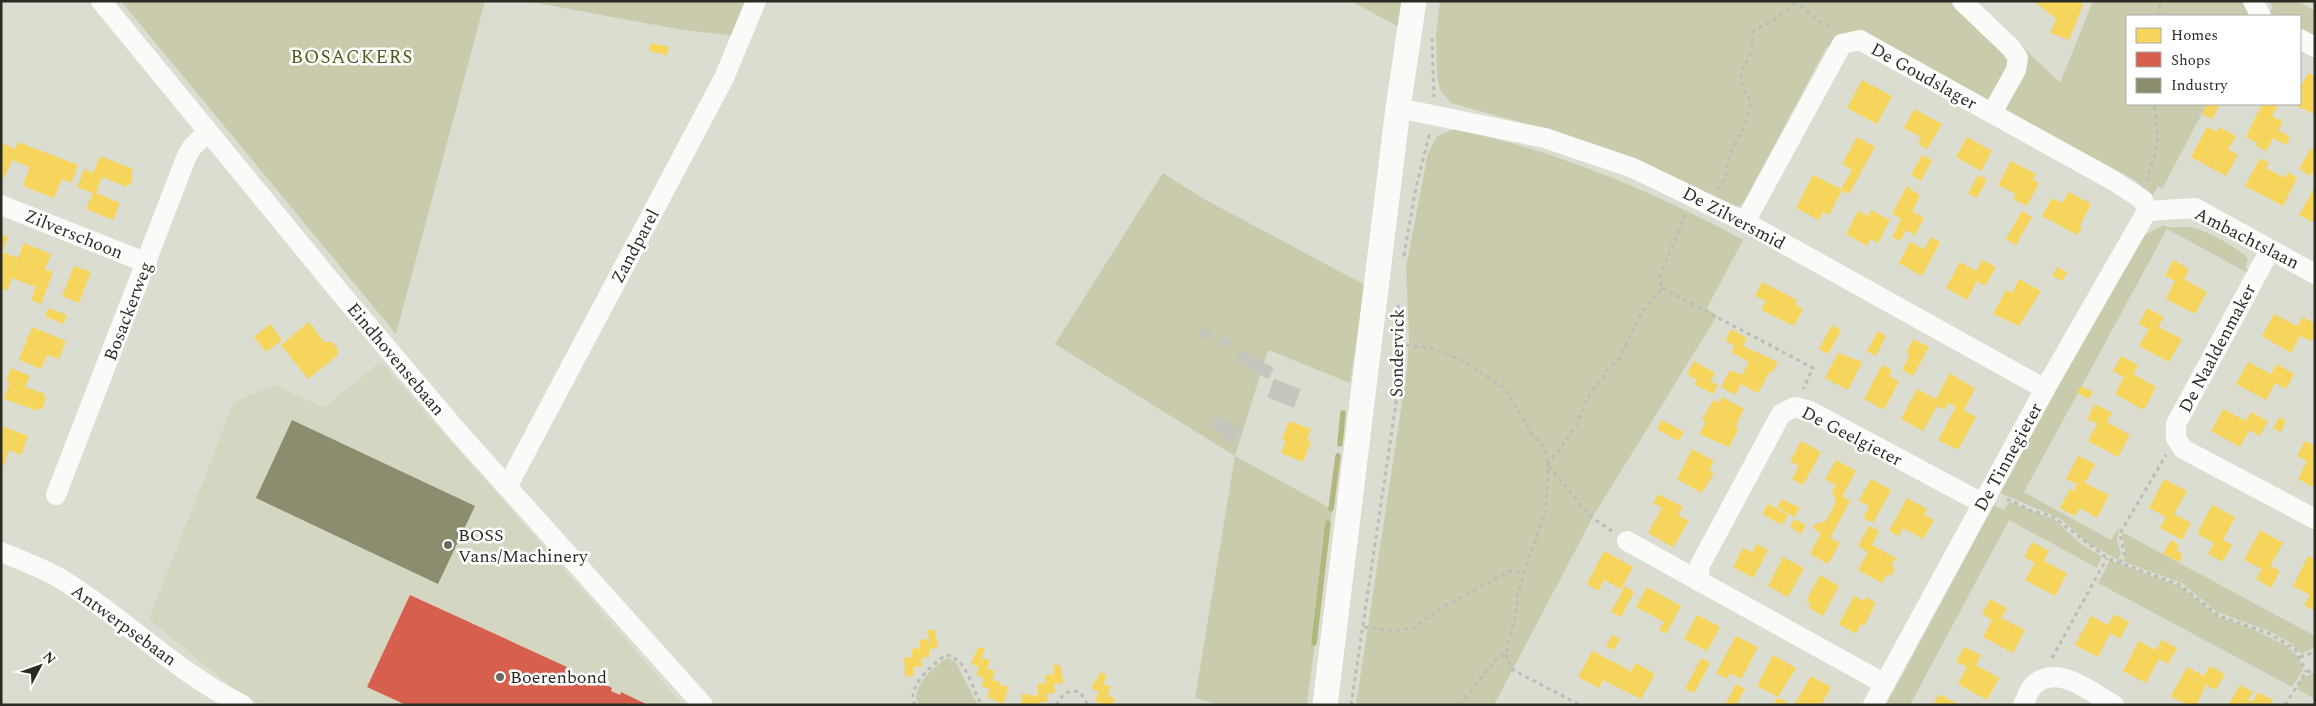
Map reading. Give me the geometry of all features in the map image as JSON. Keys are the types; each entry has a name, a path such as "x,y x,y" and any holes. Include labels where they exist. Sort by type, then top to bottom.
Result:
{"street":[{"name":"Eindhovensebaan","path":"101,1 338,290 507,487 704,705"},
{"name":"Zandparel","path":"507,487 724,78 756,1"},
{"name":"Sondervick","path":"1325,705 1398,108 1414,1"},
{"path":"1962,1 2011,48 2018,58 2016,70 1992,114"},
{"path":"2253,1 2260,15"},
{"name":"De Goudslager","path":"1745,222 1842,44 1860,40 2114,181 2144,205"},
{"path":"2301,40 2315,47"},
{"name":"De Zilversmid","path":"1398,108 1545,138 1633,168 1745,222 2045,389"},
{"name":"Bosackerweg","path":"56,495 186,158 192,148 208,132"},
{"name":"Zilverschoon","path":"1,205 147,263"},
{"name":"Ambachtslaan","path":"2144,205 2195,208 2315,274"},
{"name":"De Tinnegieter","path":"1873,705 2144,205"},
{"name":"De Naaldenmaker","path":"2176,438 2176,424 2270,250"},
{"name":"De Geelgieter","path":"1698,581 1700,565 1781,414 1795,407 1810,411 1985,497"},
{"path":"2176,438 2183,449 2315,519"},
{"path":"1627,541 1885,684"},
{"name":"Antwerpsebaan","path":"1,552 60,578 113,615 163,656 244,705"},
{"path":"2023,705 2032,687 2044,678 2062,677 2114,705"}],"path":[{"path":"1662,288 1660,277 1683,216 1704,202 1725,179 1728,160 1742,132 1749,108 1748,97 1740,80 1742,71 1750,58 1753,43 1752,34 1756,29 1773,21 1792,5 1794,1 1819,21 1860,40"},
{"path":"2159,15 2160,1"},
{"path":"1404,258 1416,187 1434,115 1433,30"},
{"path":"2144,205 2148,170 2156,154 2159,126 2154,105"},
{"path":"1662,288 1813,368 1795,407"},
{"path":"1548,465 1576,426 1591,391 1603,380 1608,368 1618,361 1642,312 1662,288"},
{"name":"Sondervick","path":"1351,705 1398,386 1399,295"},
{"path":"1398,344 1429,348 1462,360 1500,385 1544,449 1548,465 1546,507 1518,593 1516,613 1506,654 1511,668 1580,705"},
{"path":"2120,563 2124,555 2120,533 2176,438"},
{"path":"1548,465 1591,517 1627,541"},
{"path":"1985,497 2052,516 2107,558 2180,585 2220,616 2268,632 2295,649 2306,672"},
{"path":"2044,678 2053,656 2107,558"},
{"path":"1364,626 1395,631 1415,626 1441,608 1510,572 1526,572"},
{"path":"2300,657 2315,652"},
{"path":"1460,705 1497,658 1506,654"},
{"path":"915,705 912,694 919,682 929,669 946,655 960,662 982,705"},
{"path":"2285,705 2306,672 2315,670"},
{"path":"1056,705 1066,692 1072,690 1080,692 1088,705"}],"shaded area":[{"path":"121,1 485,1 396,334"},
{"path":"526,1 746,1 734,32 730,35 683,30"},
{"path":"1351,1 1404,1 1401,28"},
{"path":"1440,1 1953,1 2010,61 1990,102 1865,35 1848,33 1844,35 1826,48 1744,202 1739,206 1728,206 1534,126 1451,103 1440,90 1437,76 1436,36"},
{"path":"2093,1 2247,1 2252,15 2126,15 2126,105 2206,105 2162,189 2158,186 2153,195 2133,179 2003,109 2024,71 1990,15 2060,83"},
{"path":"2269,1 2297,1 2315,11 2315,37 2301,30 2301,15 2273,15 2269,13 2273,7"},
{"path":"1454,129 1529,148 1566,160 1674,205 1743,240 1707,308 1717,316 1595,513 1494,705 1356,705 1407,370 1409,341 1406,267 1428,153 1437,136"},
{"path":"1163,173 1204,199 1365,285 1350,383 1268,350 1235,456 1055,344"},
{"path":"2163,225 2194,228 2215,237 2240,251 2248,260 2245,268 2250,270 2248,273 2167,229 2024,492 2111,540 2119,528 2117,541 2121,553 2118,560 2086,542 2061,519 2000,493 2137,243 2145,235"},
{"path":"381,362 683,705 262,705 241,695 149,619 234,402 275,385 324,408"},
{"path":"1235,456 1332,509 1307,705 1219,705 1195,698"},
{"path":"2009,502 2055,520 2081,544 2102,557 2097,568 2009,520 1910,705 1886,705 1994,505 2004,510"},
{"path":"2122,532 2315,636 2315,647 2302,654 2289,642 2269,631 2217,612 2182,583 2124,562 2125,553"},
{"path":"2110,560 2181,587 2219,617 2250,628 2287,646 2298,657 2303,670 2292,687 2098,583"},
{"path":"947,658 955,661 978,705 920,705 916,700 922,682 931,671"},
{"path":"2315,672 2315,699 2297,689 2302,678"}],"building: Homes":[{"path":"2034,1 2079,1 2083,5 2069,40 2050,33 2056,19"},
{"path":"651,43 669,47 667,55 649,51"},
{"path":"2308,73 2315,77 2315,114 2293,105 2301,105 2301,86"},
{"path":"1862,80 1892,96 1877,124 1847,108"},
{"path":"2206,105 2219,105 2212,119 2202,114"},
{"path":"2262,105 2278,105 2272,116 2283,122 2278,130 2290,137 2286,145 2273,138 2266,151 2256,146 2257,143 2246,137"},
{"path":"1914,109 1942,124 1927,149 1918,144 1921,137 1904,128"},
{"path":"2207,127 2217,132 2219,127 2236,136 2228,149 2238,155 2226,176 2191,157"},
{"path":"1857,137 1875,147 1849,194 1842,190 1829,215 1823,212 1819,220 1796,208 1813,175 1841,189 1852,170 1842,164"},
{"path":"1967,137 1992,151 1981,171 1956,157"},
{"path":"18,142 78,165 71,183 62,179 54,198 28,188 23,185 30,167 12,160 4,178 1,177 1,143 15,149"},
{"path":"2311,148 2315,150 2315,173 2312,172 2310,176 2299,169"},
{"path":"1922,155 1932,160 1921,181 1911,175"},
{"path":"100,156 133,169 131,176 133,177 130,185 127,184 127,187 102,177 96,193 120,203 113,220 86,209 93,193 77,187 84,169 93,173"},
{"path":"2260,158 2269,163 2266,168 2285,178 2288,172 2297,178 2283,206 2245,186"},
{"path":"2011,161 2036,174 2033,180 2039,183 2027,206 2013,199 2016,194 1998,185"},
{"path":"1978,175 1987,180 1977,198 1968,193"},
{"path":"1907,186 1920,196 1912,211 1924,218 1915,235 1906,230 1900,241 1892,237 1901,219 1892,214"},
{"path":"2315,187 2315,223 2299,215"},
{"path":"2069,192 2091,204 2077,235 2042,216 2052,198 2062,203"},
{"path":"1871,210 1890,220 1878,243 1871,239 1867,246 1846,234 1858,211 1868,216"},
{"path":"2022,211 2032,217 2016,245 2006,239"},
{"path":"1,234 8,237 2,252 18,258 24,243 51,254 45,269 53,272 41,304 31,300 36,287 12,278 7,291 1,288"},
{"path":"1931,237 1940,242 1922,276 1899,263 1910,242 1924,249"},
{"path":"1982,260 1996,267 1985,286 1977,281 1967,300 1946,288 1960,262 1976,271"},
{"path":"2173,260 2189,269 2184,279 2207,292 2195,314 2166,299 2175,281 2165,276"},
{"path":"74,266 91,272 79,303 62,296"},
{"path":"2057,267 2067,272 2063,281 2052,276"},
{"path":"2019,279 2041,291 2019,326 1993,314 2006,290 2012,293"},
{"path":"1762,282 1797,300 1795,304 1803,309 1794,326 1761,310 1766,301 1755,296"},
{"path":"48,308 67,315 63,324 45,316"},
{"path":"2147,308 2164,317 2158,327 2182,339 2169,362 2139,346 2149,329 2139,324"},
{"path":"2274,314 2297,326 2303,317 2315,324 2315,334 2311,341 2300,336 2291,353 2262,336"},
{"path":"309,322 324,342 332,342 337,348 338,355 308,379 281,345"},
{"path":"270,324 282,340 266,352 254,337"},
{"path":"1832,325 1841,330 1828,354 1819,349"},
{"path":"32,327 66,341 59,359 47,355 41,369 19,360"},
{"path":"1731,329 1747,338 1743,346 1778,362 1773,372 1770,371 1758,393 1741,384 1735,395 1721,387 1729,372 1733,371 1742,375 1749,362 1731,352 1735,346 1725,340"},
{"path":"1878,331 1886,336 1876,356 1867,351"},
{"path":"1913,339 1929,347 1913,376 1902,370 1909,356 1907,351"},
{"path":"1838,353 1862,362 1848,390 1825,378"},
{"path":"2121,356 2138,365 2133,374 2156,387 2144,410 2115,394 2124,377 2113,371"},
{"path":"1694,361 1715,373 1710,381 1718,385 1713,394 1694,384 1697,380 1687,374"},
{"path":"2248,362 2271,374 2277,364 2294,374 2286,389 2275,383 2266,400 2236,384"},
{"path":"1882,365 1892,370 1889,376 1899,381 1884,410 1864,399"},
{"path":"11,368 30,376 25,387 45,394 44,397 46,398 42,409 39,408 38,411 4,399 10,382 6,380"},
{"path":"1950,373 1975,389 1964,410 1976,417 1958,450 1938,440 1956,407 1948,403 1945,410 1937,406 1923,431 1901,419 1917,389 1936,399"},
{"path":"2081,386 2093,392 2089,399 2077,393"},
{"path":"1722,397 1744,409 1735,427 1739,428 1729,447 1699,434 1706,422 1702,420 1713,400 1718,403"},
{"path":"2095,404 2112,413 2107,422 2130,435 2118,457 2088,441 2097,424 2087,419"},
{"path":"2223,409 2246,421 2251,412 2268,421 2260,436 2249,430 2240,447 2211,431"},
{"path":"2279,417 2286,421 2281,432 2273,428"},
{"path":"1662,420 1684,432 1678,441 1657,429"},
{"path":"1289,421 1311,429 1307,440 1311,442 1303,462 1281,453 1286,440 1282,439"},
{"path":"1,426 28,436 21,455 9,450 4,465 1,464"},
{"path":"1801,441 1821,452 1803,485 1792,479 1799,466 1790,461"},
{"path":"2305,441 2315,446 2315,488 2298,479 2307,461 2297,456"},
{"path":"1692,449 1714,461 1709,470 1714,473 1702,493 1677,479"},
{"path":"2078,456 2095,464 2085,483 2109,495 2097,518 2080,508 2075,516 2060,508 2070,489 2074,491 2077,484 2066,479"},
{"path":"1836,460 1856,471 1842,496 1850,501 1830,538 1840,543 1828,564 1810,554 1821,533 1813,528 1815,524 1826,521 1836,502 1832,491 1836,485 1825,479"},
{"path":"1871,479 1891,490 1873,523 1863,518 1869,506 1859,501"},
{"path":"2164,479 2187,491 2174,514 2191,523 2182,540 2160,528 2166,517 2149,508"},
{"path":"1658,494 1683,507 1678,515 1689,521 1673,547 1648,533 1662,508 1653,503"},
{"path":"1907,498 1927,509 1924,515 1934,520 1923,539 1903,528 1899,536 1889,531"},
{"path":"1782,499 1800,508 1795,517 1777,508"},
{"path":"1768,504 1788,515 1782,525 1762,514"},
{"path":"2212,505 2235,517 2223,540 2232,545 2223,562 2208,554 2214,543 2197,534"},
{"path":"1794,519 1806,525 1801,534 1790,527"},
{"path":"1869,526 1879,531 1872,545 1896,558 1891,566 1895,568 1891,576 1887,574 1882,583 1858,570 1868,552 1858,546"},
{"path":"2260,530 2283,543 2270,566 2280,571 2271,588 2256,579 2262,569 2244,560"},
{"path":"2171,540 2179,545 2176,550 2181,553 2182,558 2180,562 2163,554"},
{"path":"2032,542 2049,551 2044,561 2067,573 2055,596 2025,580 2035,563 2024,557"},
{"path":"1757,544 1768,550 1753,578 1733,567 1743,548 1752,552"},
{"path":"1604,551 1633,567 1621,589 1604,580 1598,591 1587,584"},
{"path":"2308,556 2315,560 2315,611 2304,605 2310,595 2293,586"},
{"path":"1783,557 1804,568 1788,597 1768,586"},
{"path":"1820,575 1839,586 1823,616 1809,608 1811,604 1806,601"},
{"path":"1625,586 1634,592 1621,617 1611,612"},
{"path":"1647,587 1681,606 1666,634 1659,630 1664,622 1636,607"},
{"path":"1854,596 1864,601 1866,597 1876,603 1864,626 1861,624 1856,634 1839,624"},
{"path":"1990,599 2007,608 2001,618 2025,630 2013,653 1983,637 1992,620 1982,614"},
{"path":"2114,614 2129,622 2120,639 2110,633 2098,657 2075,645 2091,616 2108,625"},
{"path":"1697,615 1720,627 1707,651 1684,639"},
{"path":"928,630 935,630 938,648 929,649 929,657 921,658 922,667 913,667 913,676 905,677 904,658 911,657 912,663 912,649 919,648 920,652 920,640 927,639 929,645"},
{"path":"1612,635 1620,639 1614,650 1606,646"},
{"path":"1736,636 1758,647 1741,679 1730,673 1727,679 1716,673"},
{"path":"2162,640 2177,648 2168,664 2159,659 2146,683 2123,671 2139,641 2156,650"},
{"path":"978,647 985,649 980,663 983,658 990,660 986,674 988,669 995,671 992,681 994,680 1001,683 1000,685 1009,687 1003,704 987,697 990,689 981,686 984,678 976,675 979,667 971,664"},
{"path":"1964,647 1981,655 1976,665 1999,678 1987,700 1958,684 1967,667 1956,662"},
{"path":"1592,651 1629,670 1630,673 1636,663 1655,674 1641,699 1603,680 1599,688 1578,677"},
{"path":"1773,655 1796,668 1778,697 1757,686"},
{"path":"1701,658 1710,663 1694,693 1685,689"},
{"path":"1053,665 1060,665 1063,680 1063,683 1054,684 1055,693 1047,693 1048,701 1039,703 1039,705 1021,705 1021,694 1028,694 1029,697 1030,695 1038,696 1038,684 1045,683 1046,689 1045,675 1052,674 1054,680"},
{"path":"2210,666 2225,674 2216,690 2206,685 2196,705 2187,705 2171,696 2187,667 2204,676"},
{"path":"1101,672 1107,676 1101,688 1104,684 1111,687 1105,701 1108,695 1115,699 1112,705 1102,705 1095,700 1099,692 1091,688"},
{"path":"1811,676 1831,687 1821,705 1794,705"},
{"path":"1736,684 1745,689 1736,705 1725,705"},
{"path":"2240,685 2253,692 2248,700 2252,702 2258,692 2273,700 2270,705 2228,705"},
{"path":"1939,694 1956,703 1955,705 1933,705"},
{"path":"1778,697 1787,702 1785,705 1773,705"}],"building: Shops":[{"path":"410,595 567,667 565,669 601,686 602,683 612,688 611,691 620,695 621,692 648,705 406,705 367,687"}],"building: Industry":[{"path":"292,420 475,506 438,584 256,498"}],"building: Other":[{"path":"1201,329 1212,333 1208,340 1198,336"},
{"path":"1222,337 1232,341 1229,349 1218,344"},
{"path":"1242,350 1274,368 1268,379 1236,360"},
{"path":"1274,379 1301,389 1294,408 1267,397"},
{"path":"1214,415 1242,428 1235,444 1224,439 1226,435 1209,427"}],"waterway":[{"path":"1340,444 1343,413"},
{"path":"1331,509 1338,456"},
{"path":"1314,643 1328,523"}],"place":[{"name":"BOSS Vans/Machinery","path":"448,545"},
{"name":"Boerenbond","path":"500,677"}],"district":[{"name":"BOSACKERS","path":"352,56"}]}
